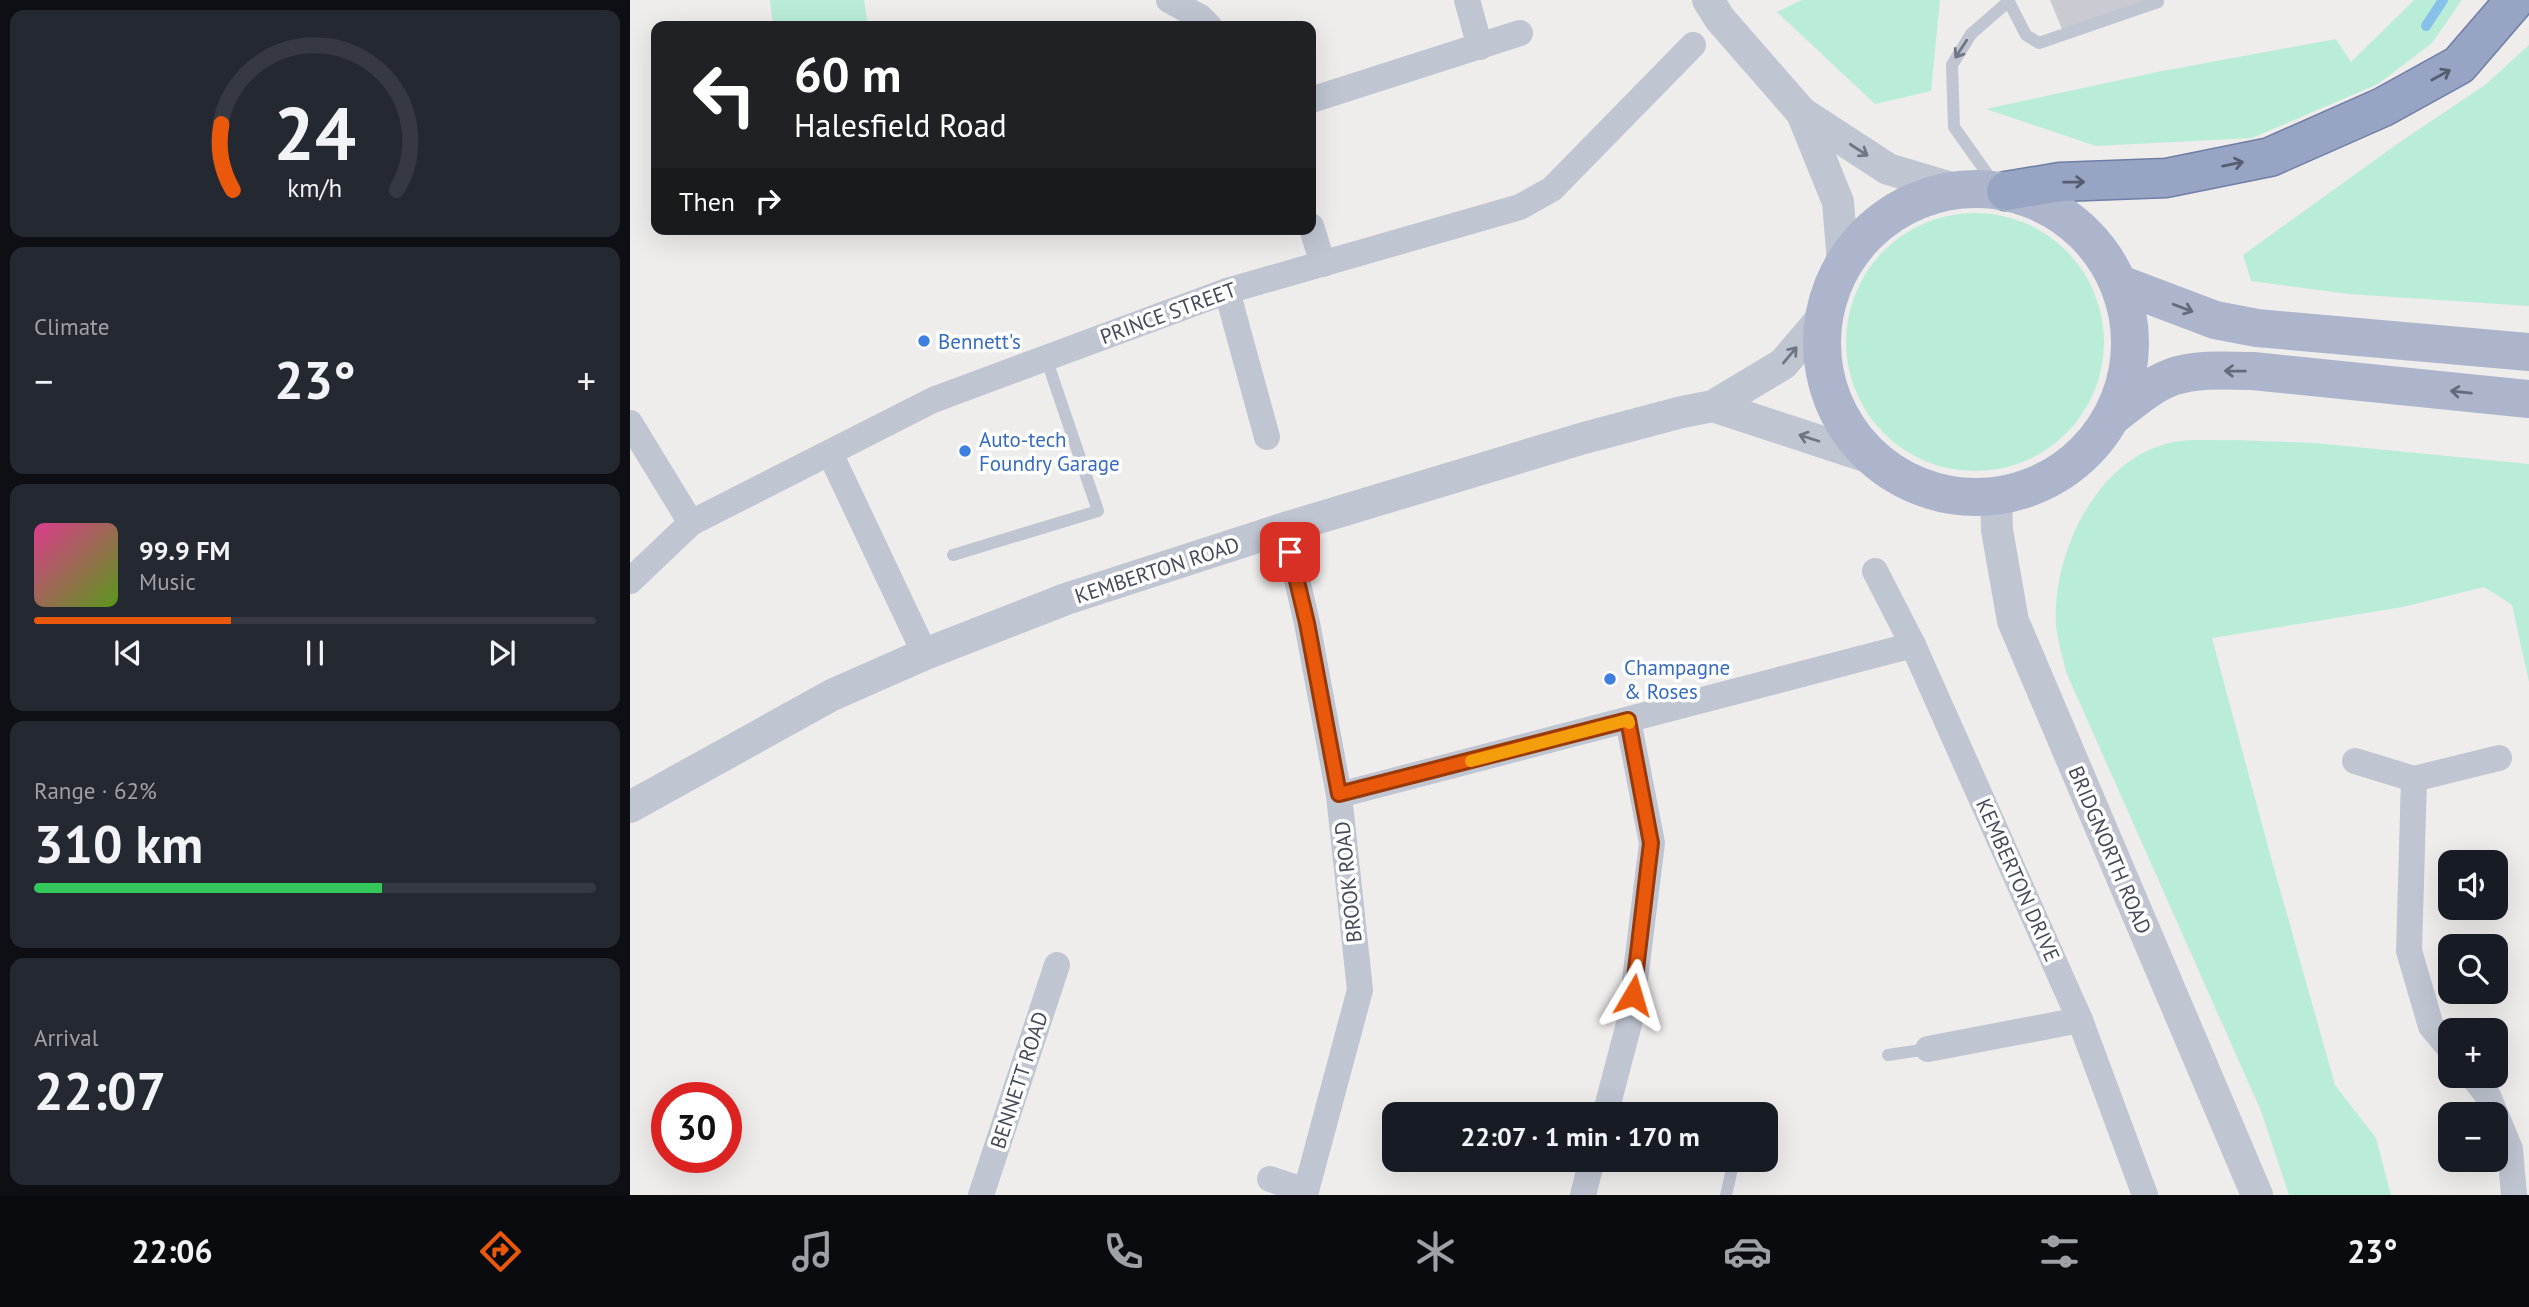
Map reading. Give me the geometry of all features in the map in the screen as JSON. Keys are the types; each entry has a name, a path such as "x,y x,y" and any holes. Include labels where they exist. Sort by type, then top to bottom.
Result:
{"highway":[{"path":"2002,190 2060,182 2166,178 2270,157 2382,107 2459,65 2515,0"}],"main road":[{"path":"1955,189 2002,190 2042,202 2075,223 2101,250 2120,284 2129,316 2131,350 2126,384 2113,416 2096,440 2068,467 2052,478 2025,489 1996,496 1952,495 1910,482 1874,459 1848,429 1830,394 1822,355 1824,316 1831,289 1843,263 1872,228 1911,202 1955,189"},
{"path":"2120,284 2215,320 2257,328 2529,352"},
{"path":"2113,416 2140,394 2172,377 2211,370 2267,372 2529,399"}],"street":[{"path":"1169,0 1208,14"},
{"path":"1466,0 1480,47"},
{"path":"1708,0 1720,19 1801,113 1888,169 1955,189"},
{"path":"1316,98 1520,33"},
{"name":"PRINCE STREET","path":"630,581 691,523 933,400 1227,291 1520,207 1552,189 1693,45"},
{"path":"1801,113 1838,202 1843,263"},
{"path":"1314,235 1323,264"},
{"path":"1227,291 1267,437"},
{"name":"KEMBERTON ROAD","path":"630,807 832,695 925,654 1066,599 1285,528 1584,438 1713,406 1783,365 1824,316"},
{"path":"1713,406 1874,459"},
{"path":"630,423 691,523"},
{"path":"830,453 925,654"},
{"name":"BRIDGNORTH ROAD","path":"1996,496 1997,530 2013,621 2257,1195"},
{"name":"BROOK ROAD","path":"1269,1180 1311,1193 1360,990 1339,794 1307,623 1285,528"},
{"name":"KEMBERTON DRIVE","path":"1875,571 1913,645 2080,1020 2145,1195"},
{"path":"1339,794 1913,645"},
{"path":"1608,1102 1630,1020 1651,843 1628,720"},
{"path":"2355,761 2414,779 2499,758"},
{"path":"2414,779 2409,951 2431,1026 2438,1034"},
{"name":"BENNETT ROAD","path":"981,1195 1057,965"},
{"path":"1928,1049 2080,1020"},
{"path":"2482,1088 2488,1096 2510,1149 2514,1195"},
{"path":"1583,1195 1589,1172"}],"lane":[{"path":"2002,190 1954,127 1952,65 1971,34 2009,1 2026,35 2039,43 2158,2"},
{"path":"953,555 1098,511 1046,358"},
{"path":"1888,1055 1928,1049"},
{"path":"1726,1195 1731,1172"}],"green space":[{"path":"770,0 864,0 867,21 772,21"},
{"path":"1802,0 1940,0 1931,91 1875,104 1777,12"},
{"path":"2414,0 2462,0 2432,43 2378,84 2252,138 2096,146 1986,109 2157,72 2336,39 2351,62"},
{"path":"2529,45 2529,306 2349,294 2251,281 2243,255 2400,142 2485,85"},
{"path":"1975,213 2024,223 2046,235 2066,251 2082,271 2094,293 2104,342 2094,391 2082,413 2066,433 2046,449 2024,461 1975,471 1926,461 1904,449 1884,433 1868,413 1856,391 1846,342 1856,293 1868,271 1884,251 1904,235 1926,223"},
{"path":"2234,440 2315,443 2529,464 2529,682 2512,605 2484,587 2403,607 2212,638 2335,1085 2376,1138 2391,1195 2289,1195 2261,1111 2066,672 2058,637 2057,597 2062,569 2071,541 2100,490 2120,469 2143,453 2169,443"}],"building":[{"path":"2050,0 2148,0 2064,34"}],"waterway":[{"path":"2426,26 2443,0"}],"slow traffic":[{"path":"1471,761 1628,720 1629,723"}],"place":[{"name":"Bennett's","path":"924,341"},
{"name":"Auto-tech Foundry Garage","path":"965,451"},
{"name":"Champagne & Roses","path":"1610,679"}],"route":[{"path":"1290,552 1307,623 1339,794 1628,720 1651,843 1633,995"}]}
